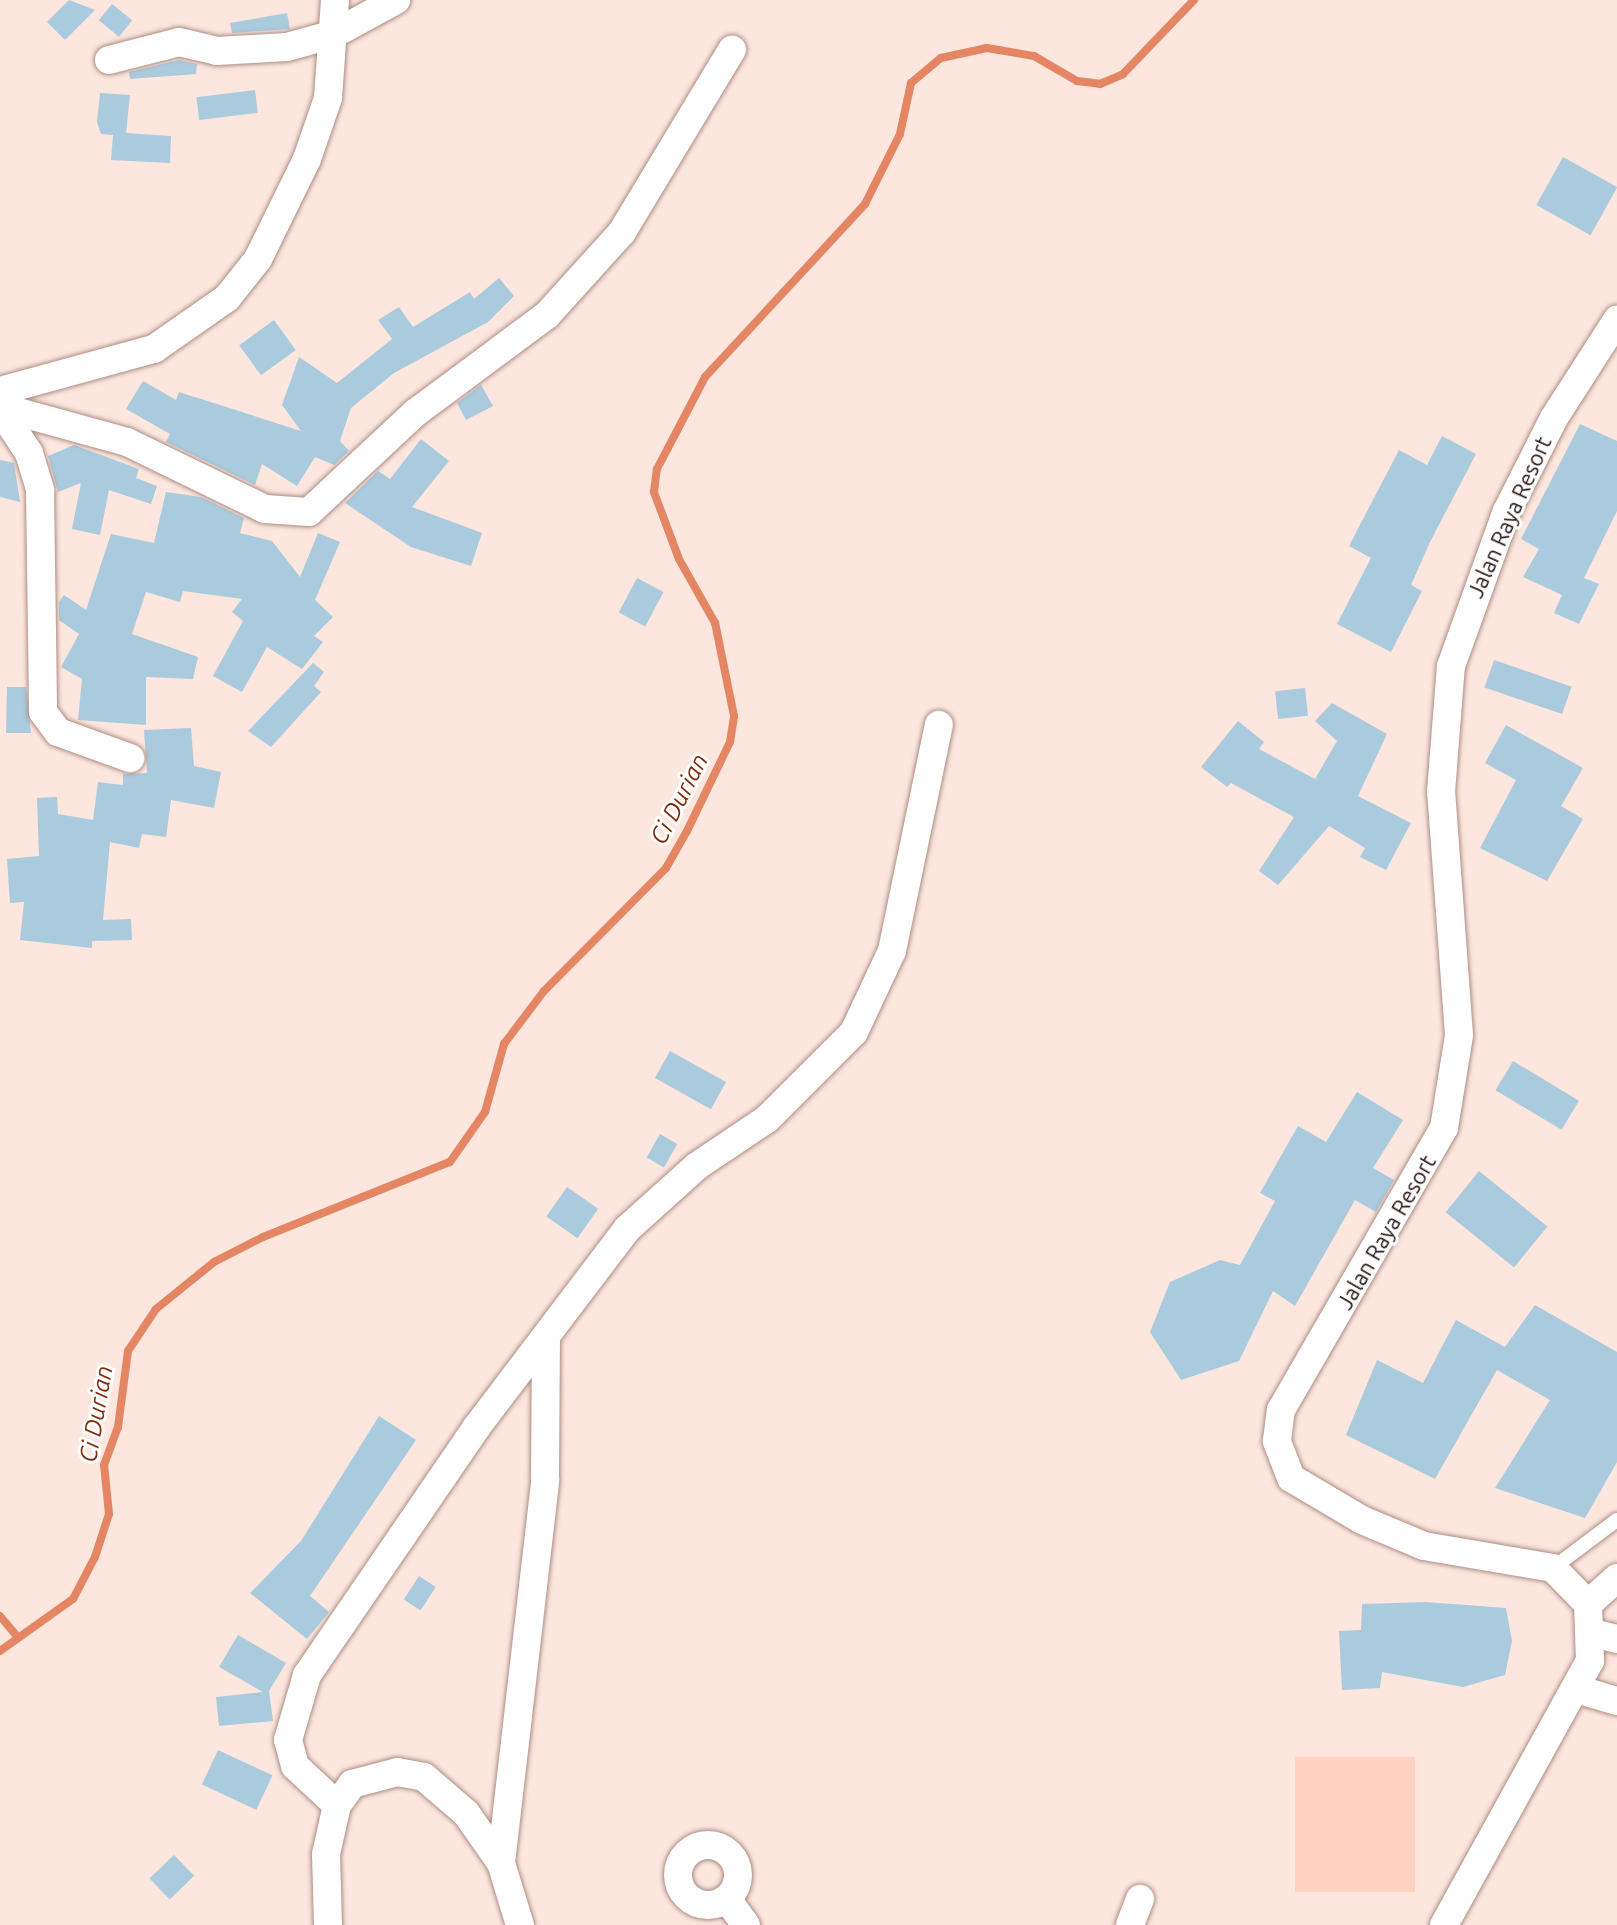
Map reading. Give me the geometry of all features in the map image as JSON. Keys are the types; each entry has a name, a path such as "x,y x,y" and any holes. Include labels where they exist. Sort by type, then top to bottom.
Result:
{"street":[{"path":"0,391 154,349 227,298 258,259 302,171 328,98 335,0"},
{"path":"109,60 179,42 217,51 287,47 334,34 396,0"},
{"path":"0,408 99,431 265,509 309,512 415,413 547,315 622,232 732,50"},
{"name":"Jalan Raya Resort","path":"1553,1568 1424,1546 1362,1520 1291,1478 1277,1441 1281,1410 1444,1128 1459,1035 1441,792 1451,666 1506,513 1554,418 1617,320"},
{"path":"0,408 29,453 40,490 43,712 58,732 130,758"},
{"path":"337,1805 295,1766 288,1740 307,1675 476,1428 546,1342 651,1203 767,1119 854,1032 892,951 939,725"},
{"path":"501,1863 545,1480 546,1342"},
{"path":"1444,1925 1605,1636 1588,1604 1553,1568"},
{"path":"1588,1604 1617,1578"},
{"path":"1576,1689 1617,1701"},
{"path":"328,1925 326,1854 337,1805 352,1784 373,1776 424,1777 466,1813 501,1863 520,1925"},
{"path":"727,1899 746,1925"}],"lane":[{"path":"1553,1568 1617,1520"}],"shaded area":[{"path":"1295,1757 1415,1757 1415,1892 1295,1892"}],"building":[{"path":"69,0 95,10 65,40 47,22"},
{"path":"112,4 132,20 119,37 99,20"},
{"path":"287,13 290,29 232,33 230,23"},
{"path":"179,60 197,64 196,74 130,79 129,72"},
{"path":"255,90 258,113 199,120 196,97"},
{"path":"100,93 130,95 126,133 171,136 170,163 111,160 113,135 101,134 97,122"},
{"path":"1563,157 1617,187 1591,235 1536,205"},
{"path":"499,278 514,296 488,322 394,373 351,408 340,441 349,451 334,465 315,457 297,486 262,464 255,485 166,442 170,434 126,409 143,381 176,400 179,392 301,431 282,405 299,357 337,383 392,339 378,320 399,307 413,327 470,292 474,299"},
{"path":"274,320 296,350 261,375 239,345"},
{"path":"481,385 493,406 466,420 457,403"},
{"path":"1580,424 1617,441 1617,511 1584,578 1599,584 1579,624 1554,613 1562,595 1523,577 1539,549 1521,539"},
{"path":"1442,436 1476,454 1411,585 1422,591 1391,652 1337,624 1371,558 1349,546 1399,450 1427,465"},
{"path":"421,439 449,461 412,507 482,533 471,566 411,547 345,503 378,471 390,479"},
{"path":"74,445 139,469 136,478 157,486 151,504 109,490 100,535 72,529 81,483 58,492 48,456"},
{"path":"0,460 14,463 20,502 0,497"},
{"path":"166,492 201,497 244,518 240,533 272,541 300,577 318,533 340,542 315,600 333,617 314,636 323,642 302,669 267,647 242,692 213,676 243,621 232,612 242,599 183,591 180,602 146,592 132,634 198,657 193,679 146,677 146,725 78,720 82,679 61,667 79,634 59,620 59,602 64,595 86,610 111,534 154,543"},
{"path":"637,578 663,592 645,627 619,612"},
{"path":"1494,660 1572,687 1562,714 1485,687"},
{"path":"313,663 324,672 314,686 321,692 271,747 248,731"},
{"path":"7,687 26,687 31,733 6,733"},
{"path":"1305,688 1308,716 1278,719 1275,691"},
{"path":"1332,703 1387,734 1358,796 1411,823 1386,870 1360,857 1365,848 1329,826 1278,885 1259,871 1294,817 1231,783 1227,787 1201,767 1238,721 1264,742 1259,749 1315,779 1337,741 1315,721"},
{"path":"1506,725 1583,768 1561,806 1583,819 1547,881 1480,848 1516,780 1485,763"},
{"path":"191,728 194,766 221,772 214,808 171,800 166,837 142,834 139,848 110,842 103,920 131,919 132,940 92,941 92,948 20,940 24,902 10,903 7,859 39,856 37,798 57,797 58,814 93,820 98,782 123,785 123,774 147,773 144,730"},
{"path":"670,1051 726,1082 711,1109 655,1078"},
{"path":"1513,1061 1579,1101 1561,1130 1495,1090"},
{"path":"1357,1092 1403,1120 1373,1168 1394,1180 1376,1212 1355,1200 1295,1306 1273,1291 1239,1361 1181,1380 1150,1332 1170,1282 1220,1260 1240,1265 1275,1201 1260,1193 1298,1126 1326,1142"},
{"path":"660,1134 677,1144 664,1167 646,1157"},
{"path":"1479,1171 1547,1226 1514,1268 1446,1212"},
{"path":"567,1187 598,1209 577,1238 546,1216"},
{"path":"1535,1305 1617,1352 1617,1462 1585,1518 1495,1488 1550,1400 1497,1370 1435,1479 1346,1435 1377,1360 1423,1383 1456,1320 1505,1347"},
{"path":"379,1416 416,1440 310,1596 329,1612 307,1639 250,1593 301,1541"},
{"path":"419,1576 436,1587 421,1610 404,1599"},
{"path":"1426,1602 1506,1608 1512,1641 1505,1675 1463,1687 1382,1672 1380,1688 1342,1690 1339,1631 1361,1630 1362,1604"},
{"path":"238,1635 286,1663 269,1691 273,1721 219,1726 216,1697 263,1692 219,1667"},
{"path":"218,1750 272,1775 256,1810 202,1784"},
{"path":"174,1855 194,1876 170,1899 150,1879"}],"waterway":[{"name":"Ci Durian","path":"0,1651 73,1599 95,1557 109,1514 104,1465 118,1427 128,1351 156,1309 214,1262 263,1237 450,1162 485,1112 504,1044 544,991 666,868 730,742 734,716 715,623 679,559 654,492 657,469 705,377 865,204 900,134 911,83 941,58 987,48 1034,56 1077,81 1100,84 1123,74 1194,0"},
{"path":"0,1616 15,1634"}]}
